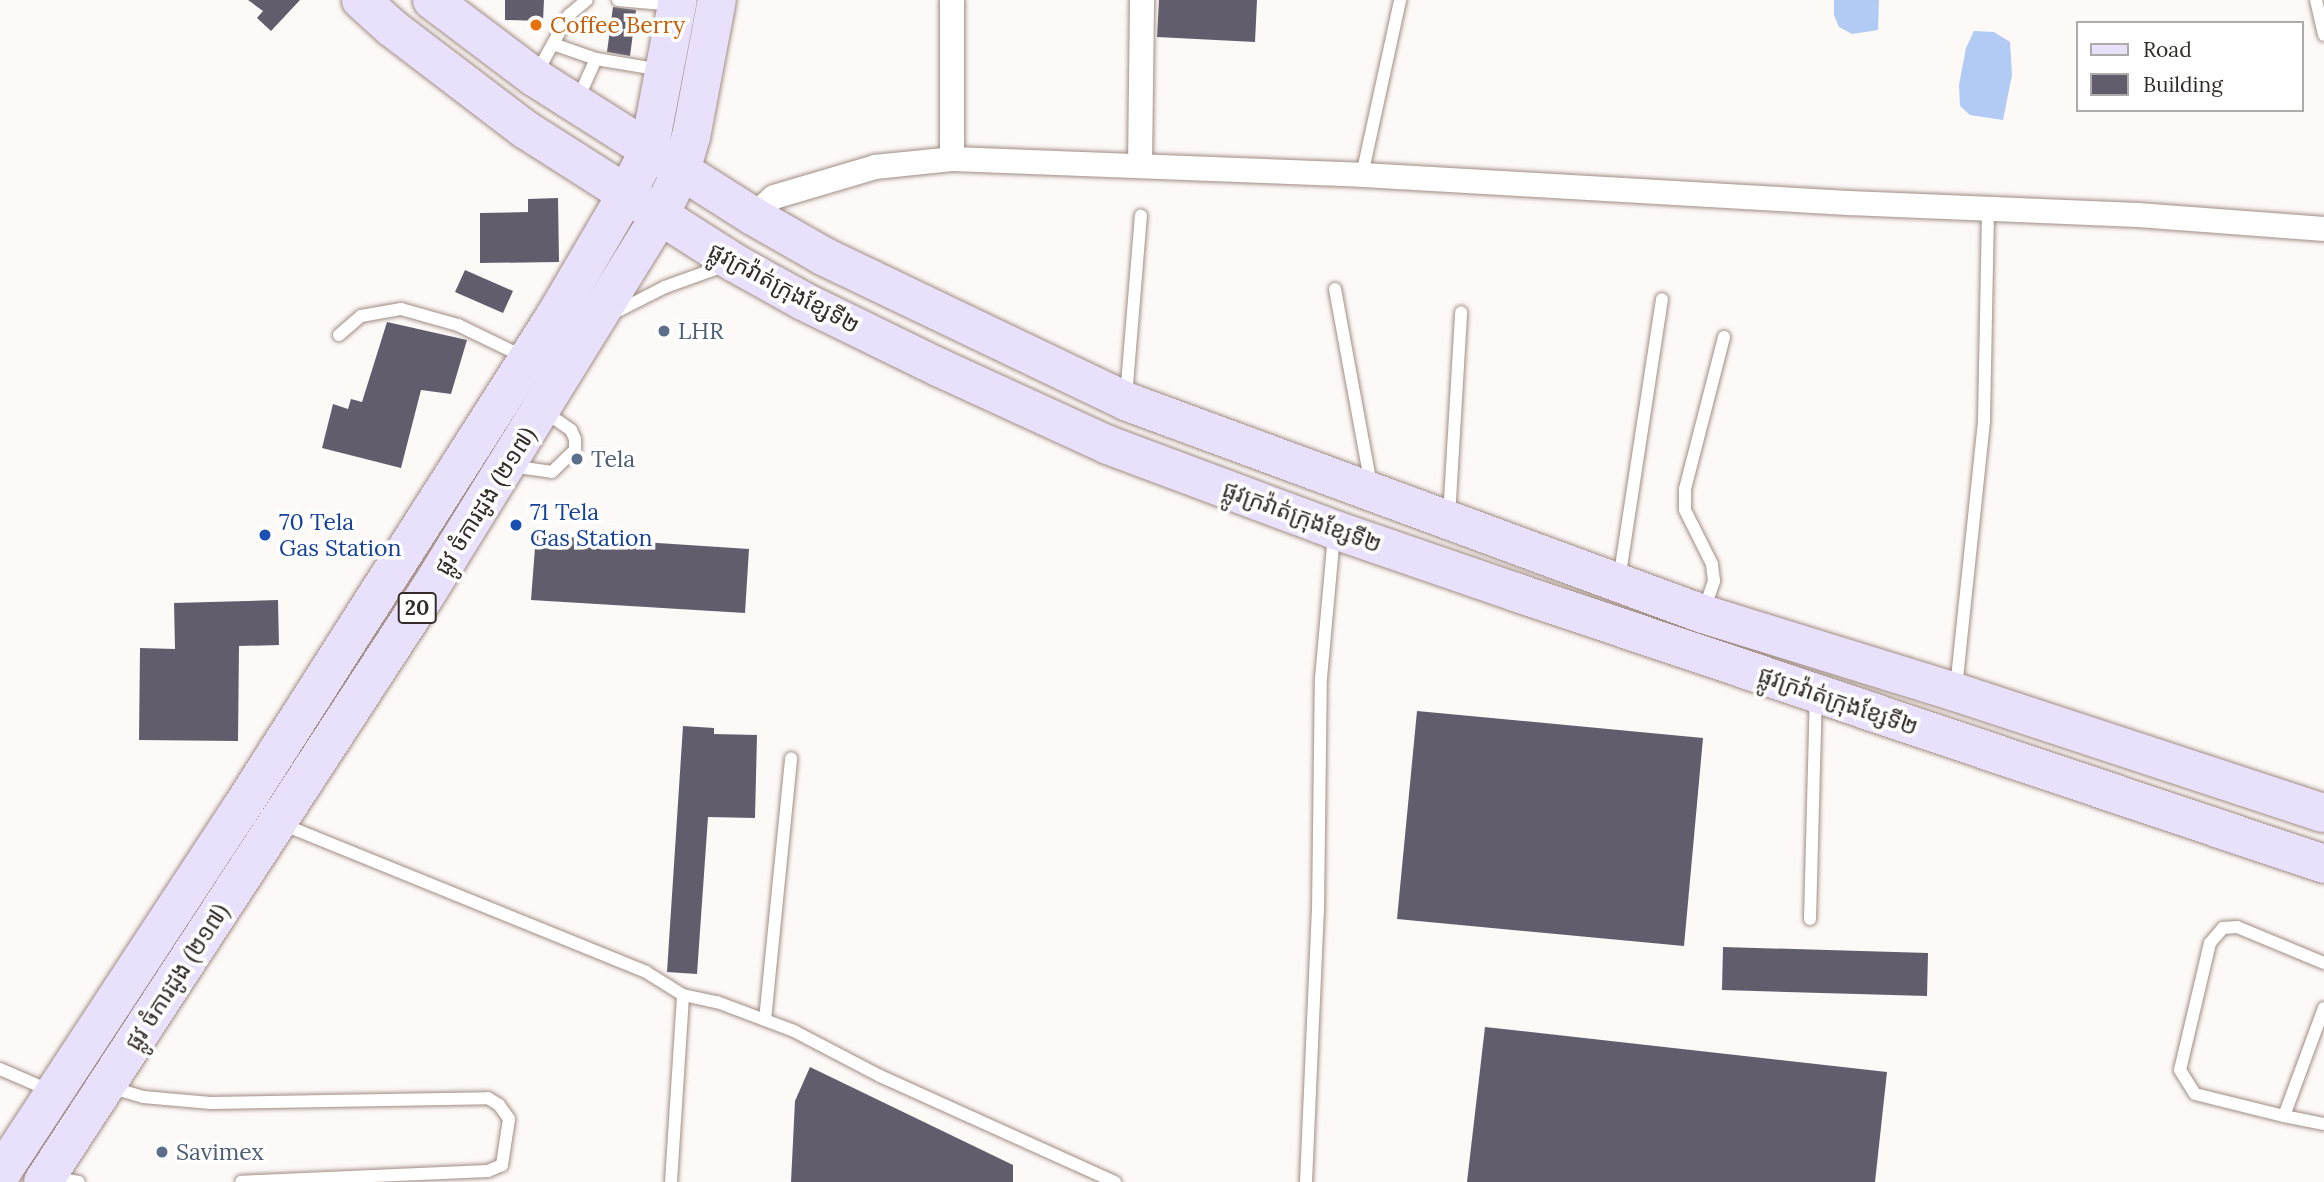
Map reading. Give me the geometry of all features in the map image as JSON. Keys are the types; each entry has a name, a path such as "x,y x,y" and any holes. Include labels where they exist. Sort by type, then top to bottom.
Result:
{"main road":[{"name":"ផ្លូវក្រវ៉ាត់ក្រុងខ្សែទី២","path":"361,0 392,28 526,130 733,262 803,301 1108,445 1335,530 1514,592 2324,864"},
{"name":"ផ្លូវក្រវ៉ាត់ក្រុងខ្សែទី២","path":"432,0 534,78 753,216 822,256 1125,401 1372,494 1619,580 1703,614 1955,692 2324,813"},
{"name":"ផ្លូវ ចំការដូង (២១៧)","path":"57,1180 106,1086 507,466 659,217 681,171 698,107 717,0"},
{"name":"ផ្លូវ ចំការដូង (២១៧)","path":"0,1175 528,359 626,195 649,150 678,2"},
{"path":"1514,592 1527,550"},
{"path":"166,922 199,943"}],"street":[{"path":"952,0 952,159"},
{"path":"1140,164 1142,0"},
{"path":"753,216 775,197 875,167 952,159 1140,164 1362,175 2324,229"}],"lane":[{"path":"534,78 569,15 586,0"},
{"path":"618,0 678,2"},
{"path":"1362,175 1400,0"},
{"path":"2316,0 2324,35"},
{"path":"553,44 596,60 666,71"},
{"path":"576,104 596,60"},
{"path":"1955,692 1984,420 1988,209"},
{"path":"1125,401 1141,216"},
{"path":"597,322 665,287 733,262"},
{"path":"1335,289 1372,494"},
{"path":"1619,580 1662,299"},
{"path":"339,335 361,316 401,309 458,325 528,359"},
{"path":"1449,521 1453,492 1461,312"},
{"path":"1703,614 1714,581 1712,564 1685,510 1685,489 1724,337"},
{"path":"507,466 552,472 575,450 575,439 571,430 542,409"},
{"path":"1306,1182 1318,911 1321,678 1335,530"},
{"path":"1810,919 1816,693"},
{"path":"765,1020 791,758"},
{"path":"279,822 646,972 683,995 717,1002 765,1020 1115,1182"},
{"path":"2324,963 2237,927 2223,928 2210,943 2180,1070 2194,1094 2324,1124"},
{"path":"671,1182 683,995"},
{"path":"2284,1116 2324,1008"},
{"path":"0,1069 53,1093"},
{"path":"106,1086 143,1097 211,1103 488,1098 499,1105 509,1119 502,1165 488,1171 241,1182"}],"water":[{"path":"1834,0 1879,0 1878,30 1852,34 1839,27 1834,15"},
{"path":"1974,31 1994,32 2010,42 2012,75 2003,120 1970,115 1960,106 1959,85 1966,48"}],"building":[{"path":"248,0 300,0 271,31 257,18 263,11"},
{"path":"505,0 544,0 543,21 505,20"},
{"path":"1159,0 1257,0 1255,42 1157,37"},
{"path":"613,7 636,10 630,56 607,52"},
{"path":"558,198 559,262 480,263 480,213 528,212 528,199"},
{"path":"465,270 513,291 503,313 455,292"},
{"path":"387,322 467,340 451,394 421,390 401,468 322,448 333,404 348,409 351,399 362,402"},
{"path":"536,535 749,549 745,613 531,600"},
{"path":"278,600 279,645 239,646 238,741 139,740 140,648 175,649 174,603"},
{"path":"1417,711 1703,738 1684,946 1397,919"},
{"path":"683,726 714,728 714,734 757,735 755,818 708,817 697,974 667,972"},
{"path":"1723,947 1928,953 1927,996 1722,990"},
{"path":"1485,1027 1887,1072 1875,1182 1467,1182"},
{"path":"810,1067 1013,1165 1013,1182 791,1182 795,1101"}],"place":[{"name":"Coffee Berry","path":"536,25"},
{"name":"LHR","path":"664,331"},
{"name":"Tela","path":"577,459"},
{"name":"71 Tela Gas Station","path":"516,525"},
{"name":"70 Tela Gas Station","path":"265,535"},
{"name":"Savimex","path":"162,1152"}]}
